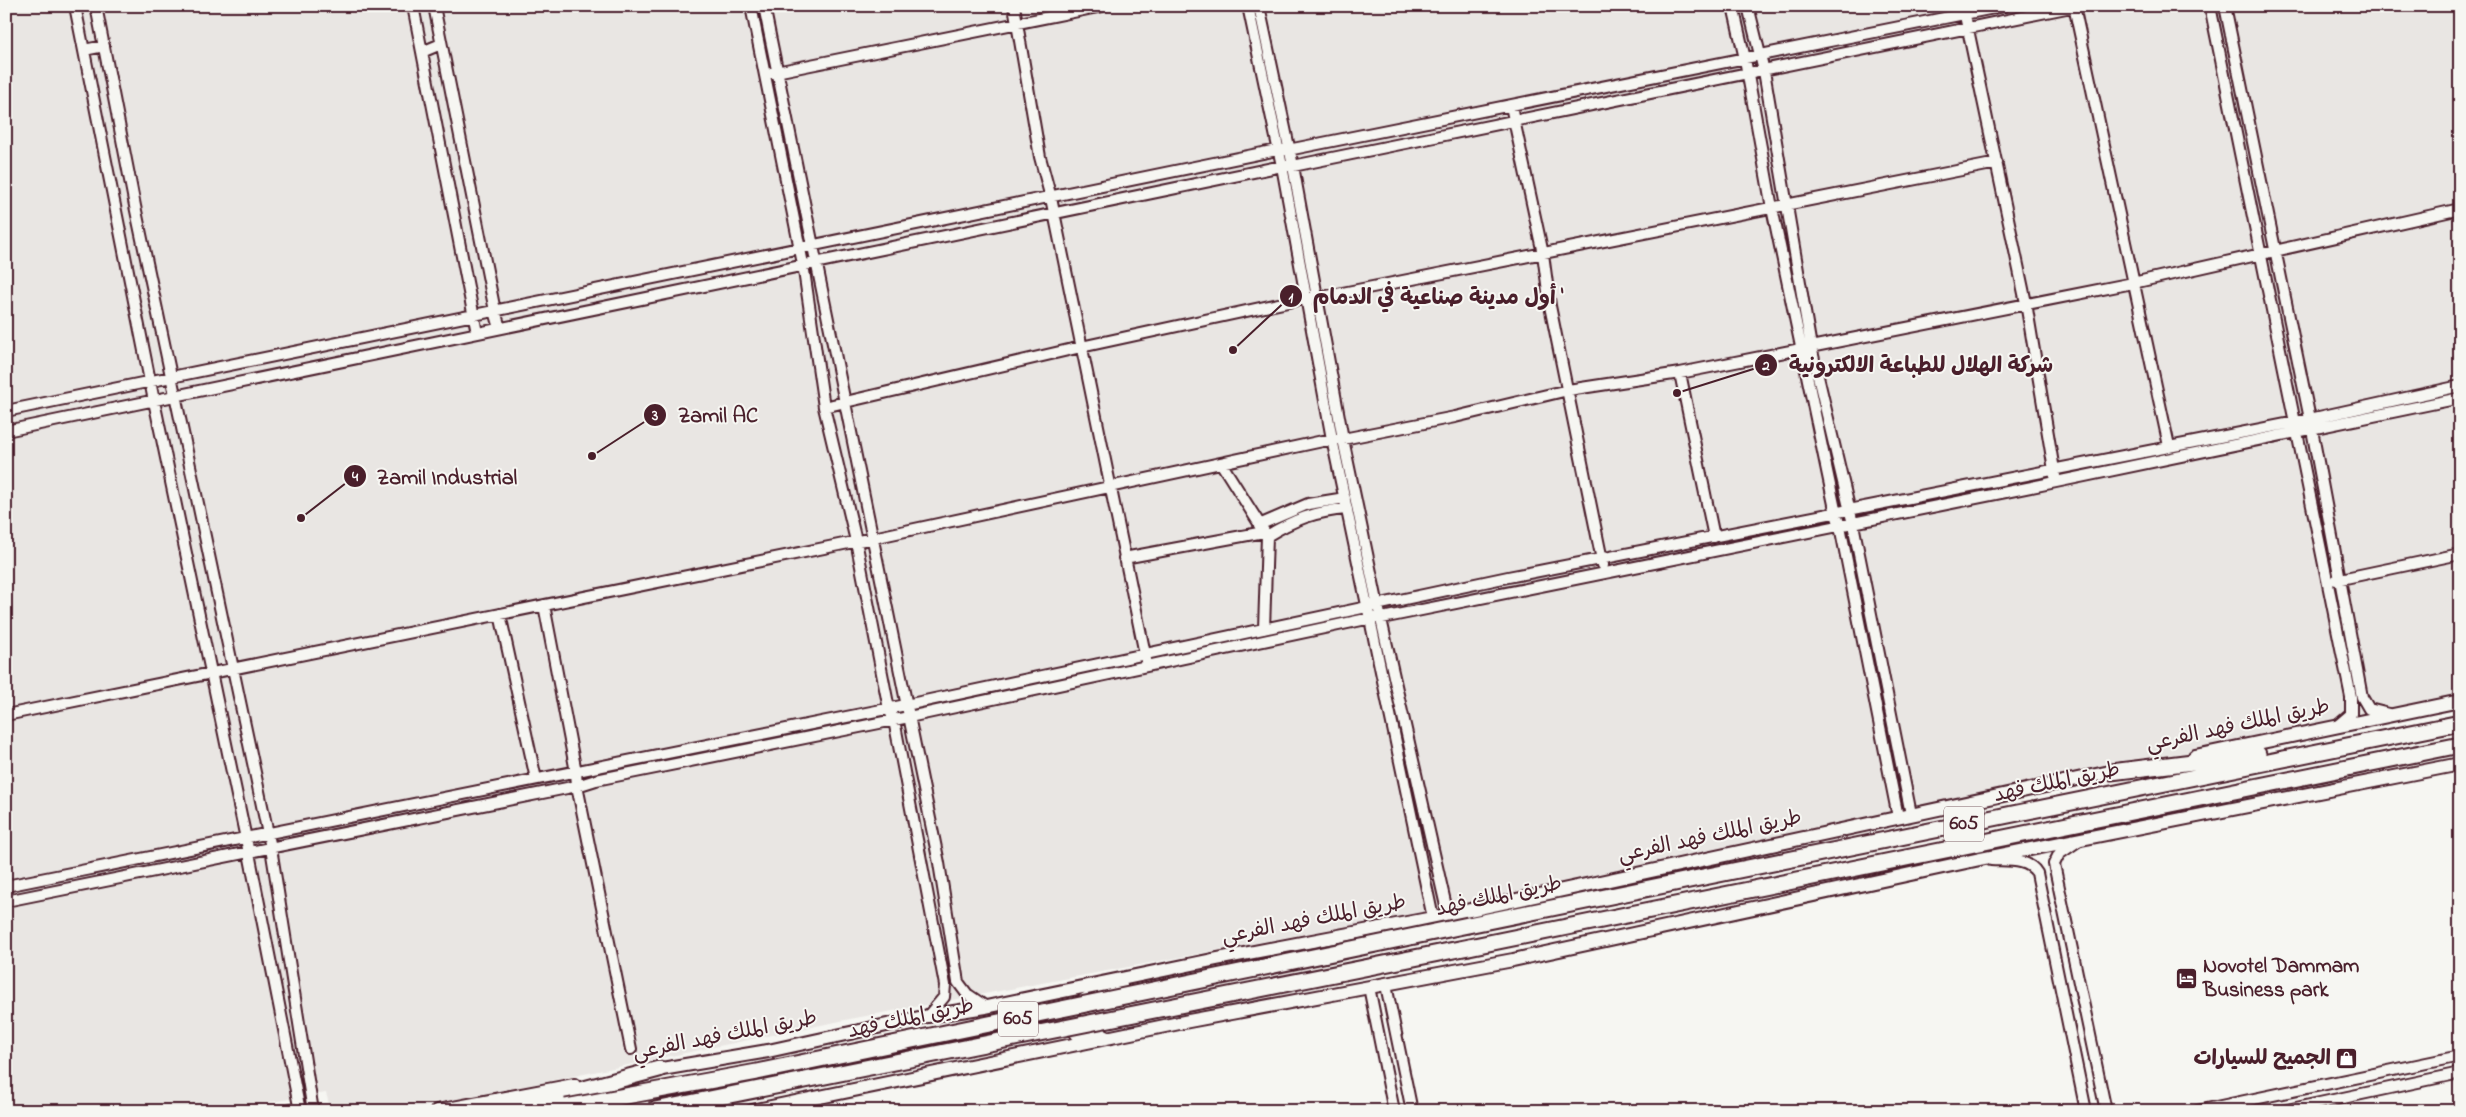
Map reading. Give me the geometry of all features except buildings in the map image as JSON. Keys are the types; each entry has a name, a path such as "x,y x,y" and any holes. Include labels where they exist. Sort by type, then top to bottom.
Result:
{"highway":[{"name":"طريق الملك فهد","path":"546,1111 757,1072 2460,723"},
{"path":"2110,772 2363,742"},
{"name":"طريق الملك فهد","path":"650,1111 1469,947 2460,745"},
{"path":"501,1111 659,1069"}],"main road":[{"name":"طريق الملك فهد الفرعي","path":"437,1111 659,1069 768,1051 928,1016 986,1007 1217,959 1448,915 1911,814 2460,701"},
{"path":"752,1111 1189,1022 1532,956 1980,859 2460,764"},
{"path":"1189,1022 1086,1034 1077,1034 1070,1026 1073,1011 1085,999 1217,959"}],"street":[{"path":"75,6 154,401 246,838 299,1110 288,1111"},
{"path":"96,6 135,206 271,848 313,1111"},
{"path":"413,6 477,333"},
{"path":"434,6 500,328"},
{"path":"751,6 803,264 824,407 856,541 889,708 894,720 924,866 945,985 944,997 928,1016"},
{"path":"764,6 939,862 958,982 967,994 986,1007"},
{"path":"1014,6 1040,157 1051,198 1124,558 1148,666"},
{"path":"765,74 1103,6"},
{"path":"1248,6 1282,150 1288,166 1312,298 1343,439 1373,607 1371,618 1433,918"},
{"path":"1258,6 1282,150"},
{"path":"1733,6 1745,59 1772,208 1806,348 1850,510 1911,814"},
{"path":"1748,6 1764,72 1809,335 1806,348 1836,514 1840,526 1898,817"},
{"path":"6,410 1282,150 1759,57 1964,11 2004,6"},
{"path":"6,431 803,264 1764,72 2075,6 2169,446"},
{"path":"2210,6 2262,254 2326,582 2351,697 2351,714 2337,726"},
{"path":"2225,6 2276,250 2341,579 2362,697 2369,709 2395,715"},
{"path":"1964,11 2026,303 2056,482"},
{"path":"422,52 441,44"},
{"path":"84,50 104,46"},
{"path":"1511,106 1543,254 1605,573"},
{"path":"824,407 1081,347 1312,298 1997,164"},
{"path":"1772,208 1784,189"},
{"path":"117,209 135,206"},
{"path":"6,715 873,538 1332,439 1343,439 1455,417 1568,390 1680,373 2133,283 2460,209"},
{"path":"1312,298 1332,439 1347,509 1373,607 1382,618 1448,915"},
{"path":"2283,366 2296,357"},
{"path":"1680,373 1714,537"},
{"path":"6,901 909,717 1371,618 1382,618 2056,482 2310,424 2460,386"},
{"path":"2310,424 2460,398"},
{"path":"6,886 906,705 1602,559 2054,471 2169,446 2296,427"},
{"path":"1222,463 1263,531 1264,629"},
{"path":"1263,531 1308,504 1345,498"},
{"path":"1124,558 1263,531 1306,515 1326,510 1347,509"},
{"path":"2326,582 2460,554"},
{"path":"544,605 576,772 576,786 631,1049"},
{"path":"500,614 536,779"},
{"path":"875,634 891,631"},
{"path":"1870,678 1883,676"},
{"path":"1400,757 1412,755"},
{"path":"2082,839 2059,854 2054,864 2106,1111"},
{"path":"1980,859 2026,863 2033,867 2037,873 2086,1111"},
{"path":"924,866 939,862"},
{"path":"1386,985 1412,1111"},
{"path":"1369,987 1394,1111"},
{"path":"2197,1111 2460,1056"},
{"path":"2429,1062 2430,1080"},
{"path":"2282,1111 2460,1073"}],"shaded area":[{"path":"6,6 2460,6 2460,695 2352,720 1417,913 850,1019 405,1111 331,1111 326,1093 216,1111 6,1111"}],"place":[{"name":"أول مدينة صناعية في الدمام '","path":"1233,350"},
{"name":"شركة الهلال للطباعة الالكترونية","path":"1677,393"},
{"name":"Zamil AC","path":"592,456"},
{"name":"Zamil Industrial","path":"301,518"},
{"name":"Novotel Dammam Business park","path":"2187,979"},
{"name":"الجميح للسيارات","path":"2347,1059"}]}
